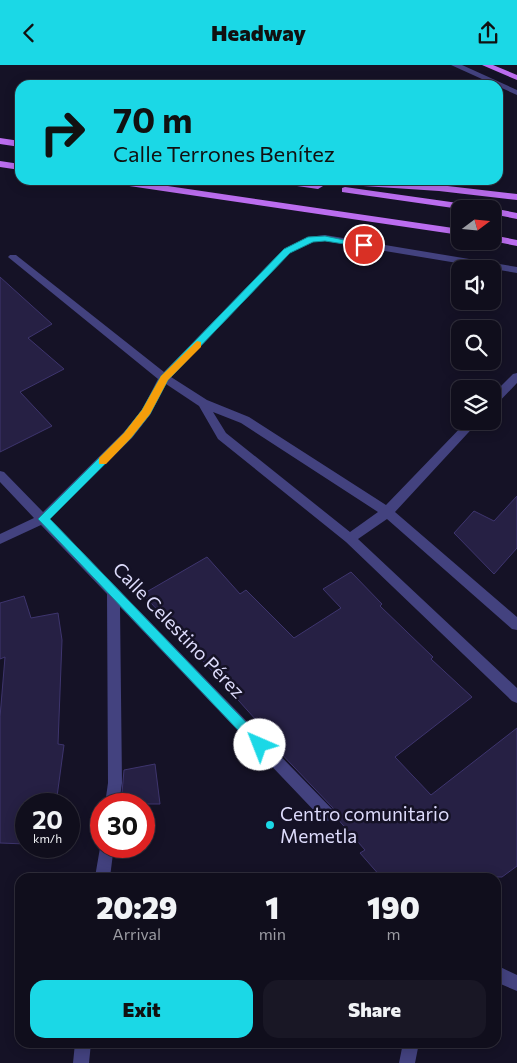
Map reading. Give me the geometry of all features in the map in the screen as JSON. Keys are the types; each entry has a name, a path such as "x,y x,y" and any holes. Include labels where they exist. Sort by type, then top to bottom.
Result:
{"main road":[{"path":"486,65 517,78"},
{"path":"0,141 15,143"},
{"path":"0,164 15,166"},
{"path":"143,185 451,231"},
{"path":"311,185 451,205"},
{"path":"390,185 439,188 517,197"},
{"path":"501,213 517,216"},
{"path":"501,240 517,243"}],"street":[{"path":"455,65 488,80"},
{"path":"503,87 517,93"},
{"path":"0,539 43,519 128,435 146,412 164,378 287,251 311,239 325,238 517,270"},
{"path":"13,257 164,378 203,403 246,419 387,512 517,625"},
{"path":"501,393 517,377"},
{"path":"203,403 222,436 350,539 517,697"},
{"path":"350,539 387,512 465,430"},
{"name":"Calle Celestino Pérez","path":"0,475 327,813"},
{"path":"113,593 114,793"},
{"path":"104,873 105,858"},
{"path":"501,975 517,983"},
{"path":"81,1063 82,1048"},
{"path":"407,1063 409,1048"}],"building":[{"path":"0,277 52,324 28,338 64,369 20,392 52,426 0,452"},
{"path":"517,496 517,548 494,574 454,533 474,511 494,521"},
{"path":"207,557 240,594 246,590 294,638 341,608 323,589 351,572 382,604 380,606 433,657 431,659 472,697 395,757 431,795 517,728 517,866 502,877 501,873 378,873 360,853 365,850 335,816 333,808 261,732 265,730 143,594"},
{"path":"24,596 31,618 58,613 62,640 58,744 64,745 57,793 15,793 15,844 0,843 0,717 5,657 0,659 0,603"},
{"path":"155,764 160,804 155,804 155,793 122,793 124,770"}],"slow traffic":[{"path":"102,461 128,435 146,412 164,378 197,344"}],"place":[{"name":"Centro comunitario Memetla","path":"270,825"}],"route":[{"path":"260,745 43,519 128,435 146,412 164,378 287,251 311,239 325,238 364,245"}]}
